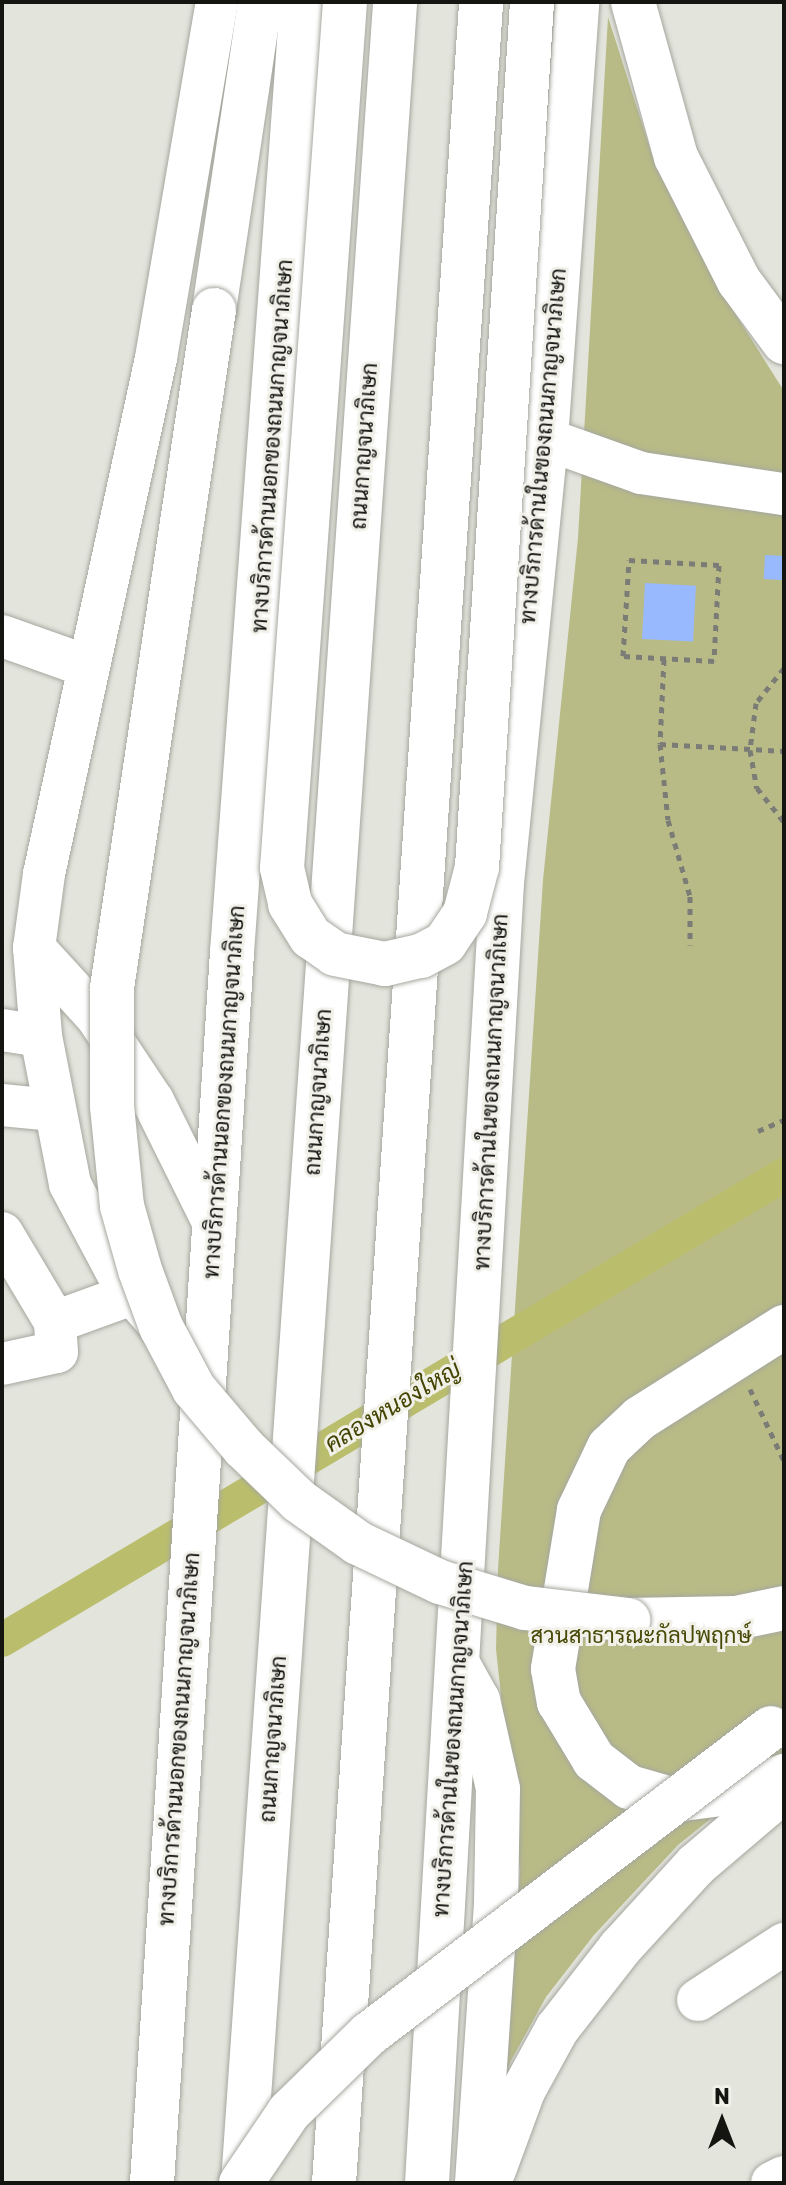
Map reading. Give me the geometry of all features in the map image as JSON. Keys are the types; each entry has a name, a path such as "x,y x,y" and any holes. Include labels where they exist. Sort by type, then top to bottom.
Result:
{"main road":[{"path":"260,2 112,988 112,1106 122,1206 161,1327 194,1389 244,1448 299,1501 358,1543 440,1582 525,1608 628,1620 736,1618 784,1608"},
{"name":"ทางบริการด้านนอกของถนนกาญจนาภิเษก","path":"152,2183 183,1672 302,2"},
{"path":"345,2 282,868 290,904 311,937 335,954 385,964 421,956 445,943 465,913 477,867 532,2"},
{"name":"ถนนกาญจนาภิเษก","path":"242,2183 395,2"},
{"path":"334,2183 481,2"},
{"name":"ทางบริการด้านในของถนนกาญจนาภิเษก","path":"427,2183 502,883 546,439 577,2"},
{"path":"633,2 676,157 739,281 784,342"},
{"path":"784,1327 622,1430 592,1474 559,1607 553,1669 559,1702 594,1760 629,1787 675,1800 744,1791 784,1776"},
{"path":"457,1663 478,1700 498,1789 496,1904 477,2183"},
{"path":"242,2183 289,2112 369,2034 784,1719"},
{"path":"490,2183 523,2091 557,2029 620,1948 696,1865 784,1790"}],"street":[{"path":"208,1345 177,1343 132,1294 102,1249 70,1184 52,1110 21,1033 39,902 156,358 217,2"},
{"path":"546,439 641,473 784,494"},
{"path":"2,636 89,667"},
{"path":"34,948 97,1017 153,1101 215,1226"},
{"path":"2,1105 52,1110"},
{"path":"2,1233 55,1322 57,1352 2,1364"},
{"path":"55,1322 132,1294"},
{"path":"698,2000 784,1944"},
{"path":"772,2183 784,2177"}],"path":[{"path":"629,560 719,565 714,661 664,659 623,656 629,560"},
{"path":"664,659 660,744 668,820 690,896 690,945"},
{"path":"784,668 770,679 756,703 750,750 757,788 784,822"},
{"path":"660,744 784,751"},
{"path":"758,1131 784,1120"},
{"path":"746,1380 784,1461"}],"green space":[{"name":"สวนสาธารณะกัลปพฤกษ์","path":"608,17 656,167 717,285 784,391 784,1760 678,1845 594,1935 546,1997 506,2070 520,1872 496,1649 498,1569 543,880 578,538"}],"building":[{"path":"765,555 784,556 783,580 764,579"},
{"path":"645,583 696,586 693,642 642,639"}],"waterway":[{"name":"คลองหนองใหญ่","path":"2,1640 784,1175"}]}
